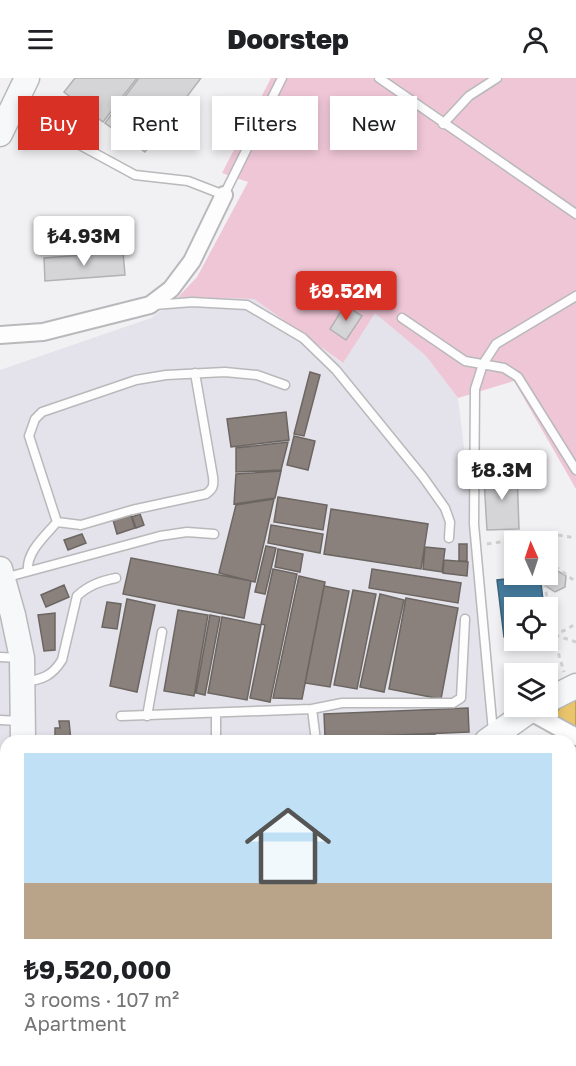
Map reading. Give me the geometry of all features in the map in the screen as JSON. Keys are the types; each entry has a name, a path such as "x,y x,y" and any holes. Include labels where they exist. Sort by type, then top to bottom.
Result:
{"main road":[{"path":"0,134 27,78"},
{"path":"2,574 11,657 22,682 15,727"},
{"path":"558,692 572,682"},
{"path":"494,735 521,717"}],"street":[{"path":"0,335 43,332 150,305 171,289 192,261 224,195"},
{"path":"551,717 573,735"}],"lane":[{"path":"89,150 135,175 188,181 224,195 282,78"},
{"path":"379,78 576,214"},
{"path":"443,124 469,96 497,78"},
{"path":"490,735 474,524 475,389 483,364 496,344 576,296"},
{"path":"150,305 192,302 247,305 303,338 336,370 423,477 445,508 450,522 449,538"},
{"path":"402,318 465,361 504,368 518,377 576,470"},
{"path":"57,522 29,436 35,419 42,412 136,380 166,375 225,372 257,375 285,385"},
{"path":"57,522 81,525 132,510 206,494 211,490 214,485 213,477 195,373"},
{"path":"28,571 27,564 30,555 57,522"},
{"path":"2,574 28,571 160,536 187,532 214,534"},
{"path":"22,682 44,679 57,668 62,660 77,596 83,590 99,582 116,579"},
{"path":"121,716 312,709 342,703 453,703 461,698 465,619"},
{"path":"147,716 162,632"},
{"path":"312,709 315,735"},
{"path":"216,713 216,735"}],"path":[{"path":"558,534 576,538"},
{"path":"476,546 504,541"},
{"path":"558,568 576,582"},
{"path":"558,633 576,623"},
{"path":"558,637 576,642"},
{"path":"558,651 564,672 572,682"}],"shaded area":[{"path":"271,78 576,78 576,489 514,381 458,398 426,356 375,313 343,363 254,299 178,297 197,277 248,182 222,173 234,150 318,150 318,96 262,96"},
{"path":"178,297 254,299 342,363 374,312 426,356 458,398 488,646 493,735 0,735 0,370 151,318"}],"building: Homes":[{"path":"576,699 576,728 556,717 558,717 561,706"}],"building: Public":[{"path":"504,579 504,585 541,585 543,597 504,597 504,637 497,580"}],"building: Industry":[{"path":"310,372 320,375 304,436 294,434"},
{"path":"286,412 289,440 231,447 227,419"},
{"path":"294,436 315,441 308,470 287,465"},
{"path":"288,442 281,470 236,472 236,448"},
{"path":"281,471 275,498 234,504 236,474"},
{"path":"278,497 327,505 323,530 274,522"},
{"path":"274,499 255,582 219,573 236,505"},
{"path":"331,509 428,524 421,569 324,554"},
{"path":"140,514 144,525 136,528 132,517"},
{"path":"131,515 135,528 117,534 113,520"},
{"path":"271,525 323,534 320,553 268,543"},
{"path":"82,534 86,543 68,550 64,540"},
{"path":"459,544 467,544 467,561 459,561"},
{"path":"266,546 276,548 265,594 255,592"},
{"path":"425,547 445,549 442,572 423,569"},
{"path":"278,549 303,554 300,572 275,567"},
{"path":"131,558 251,581 244,618 123,594"},
{"path":"444,560 468,562 467,576 443,573"},
{"path":"273,569 297,574 270,702 250,698 265,625 261,624"},
{"path":"372,569 461,583 458,603 369,588"},
{"path":"299,576 325,582 302,699 273,698"},
{"path":"64,585 69,597 46,607 41,595"},
{"path":"324,586 349,591 330,687 305,683"},
{"path":"353,590 376,594 357,689 334,685"},
{"path":"380,594 404,600 384,692 360,687"},
{"path":"406,598 458,608 441,699 389,689"},
{"path":"127,599 155,605 137,692 110,686"},
{"path":"107,602 121,604 117,629 102,627"},
{"path":"178,610 208,615 194,696 164,691"},
{"path":"55,613 55,650 44,651 38,615"},
{"path":"210,615 220,617 205,695 196,693"},
{"path":"222,617 261,625 247,700 208,693"},
{"path":"468,708 469,732 325,735 324,714"},
{"path":"59,721 69,721 70,735 55,735 55,728 60,728"}],"building: Other":[{"path":"75,78 137,78 123,96 111,96 111,112 103,122 99,119 99,96 69,96 64,92"},
{"path":"139,78 201,78 187,96 125,96"},
{"path":"111,115 111,127 105,123"},
{"path":"123,252 125,275 45,281 44,258"},
{"path":"345,305 362,316 346,340 330,329"},
{"path":"517,470 519,529 487,530 484,480 496,480 495,471"},
{"path":"558,571 566,576 565,587 555,592 546,586 558,585"}]}
